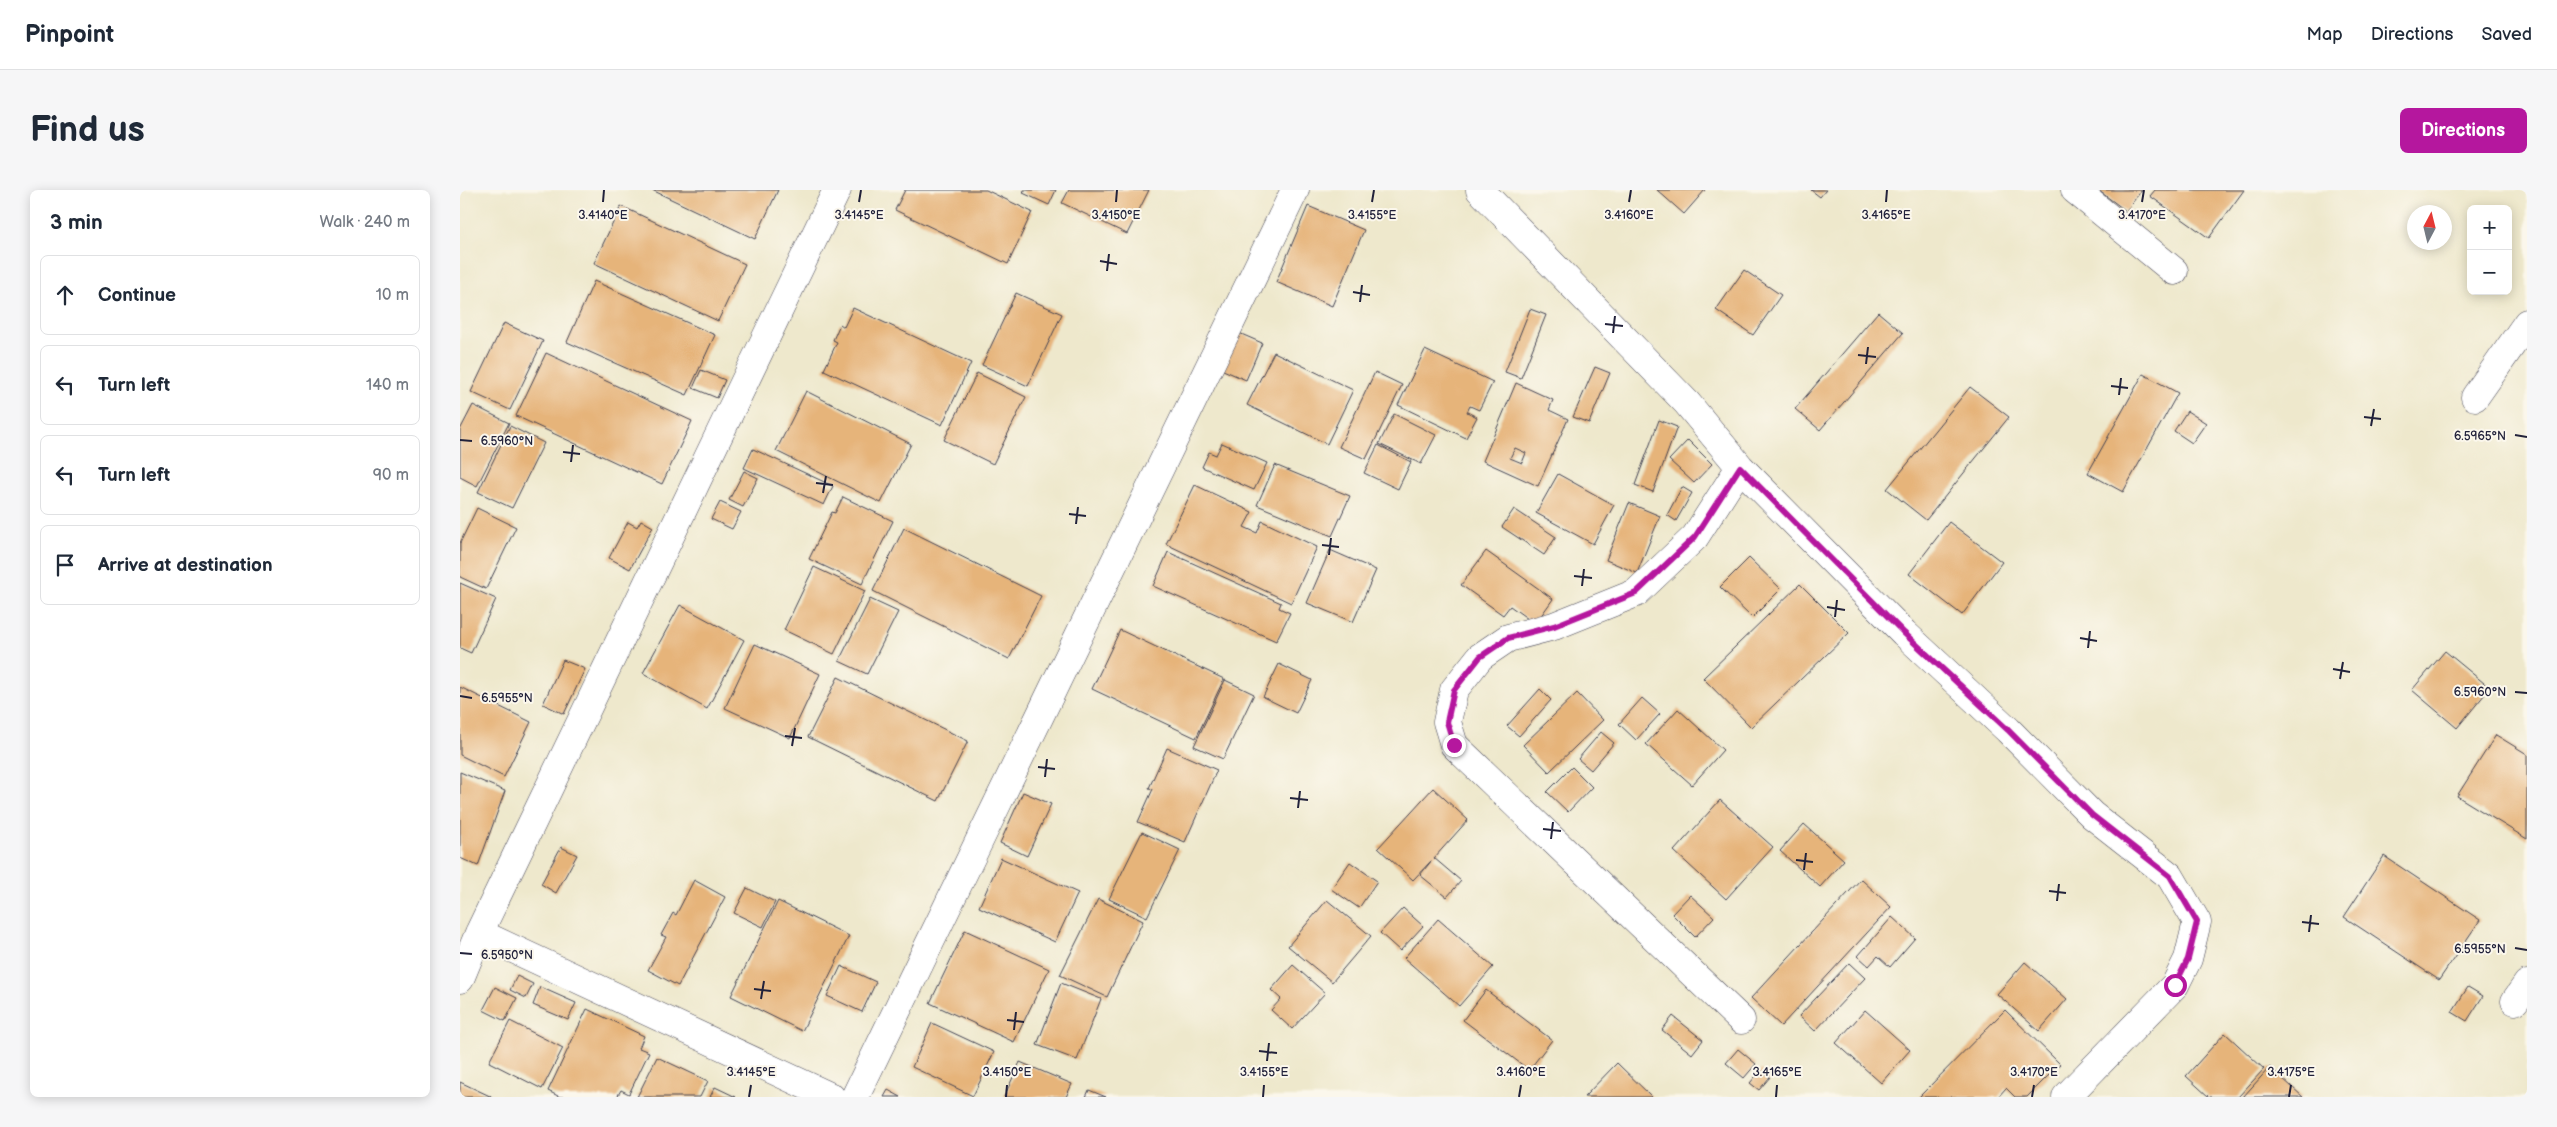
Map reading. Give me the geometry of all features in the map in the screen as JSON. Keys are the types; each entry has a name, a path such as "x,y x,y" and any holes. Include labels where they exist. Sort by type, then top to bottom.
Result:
{"street":[{"path":"460,979 479,932 838,190"},
{"path":"855,1097 1295,190"},
{"path":"1480,190 1687,403 1740,467 1904,633 2008,730 2092,815 2170,876 2197,922 2188,959 2175,985 2066,1097"},
{"path":"2075,190 2174,271"},
{"path":"2475,397 2527,323"},
{"path":"1740,467 1695,537 1636,593 1554,626 1508,638 1480,657 1454,690 1447,722 1454,745 1741,1020"},
{"path":"479,932 830,1097"}],"building":[{"path":"652,190 778,190 755,239"},
{"path":"905,190 986,190 1032,212 1008,264 895,210"},
{"path":"1024,190 1056,190 1049,205 1023,193"},
{"path":"1069,190 1149,190 1127,234 1062,203"},
{"path":"1657,190 1705,190 1684,214"},
{"path":"1811,190 1826,190 1820,197"},
{"path":"2098,190 2142,190 2126,211"},
{"path":"2155,190 2244,190 2209,238 2150,196"},
{"path":"621,206 745,264 718,321 594,263"},
{"path":"1308,206 1364,230 1332,306 1276,282"},
{"path":"1744,270 1781,295 1753,335 1716,310"},
{"path":"594,281 715,335 687,395 567,342"},
{"path":"1016,293 1062,314 1028,386 982,365"},
{"path":"853,308 971,363 942,425 824,370 837,342 833,340 840,324 844,327"},
{"path":"1530,309 1546,315 1521,378 1505,372"},
{"path":"1878,312 1903,333 1820,430 1795,409"},
{"path":"504,323 543,341 510,410 471,392"},
{"path":"1239,333 1262,343 1246,380 1223,370"},
{"path":"1425,350 1493,382 1479,410 1470,406 1467,412 1477,417 1466,438 1398,405"},
{"path":"1274,352 1353,390 1327,444 1247,405"},
{"path":"546,353 692,421 662,484 516,416"},
{"path":"1595,367 1610,373 1589,423 1573,417"},
{"path":"701,370 725,380 717,398 693,388"},
{"path":"1375,372 1402,385 1366,459 1339,447"},
{"path":"977,373 1026,397 993,464 944,440"},
{"path":"2143,374 2178,393 2123,492 2088,473"},
{"path":"1516,383 1553,400 1549,410 1568,419 1538,486 1483,461","holes":["1515,448 1526,453 1522,463 1510,458"]},
{"path":"1970,387 2009,417 1926,520 1887,489"},
{"path":"806,391 911,444 881,503 776,451"},
{"path":"473,405 509,423 477,486 460,477 460,430"},
{"path":"2187,411 2206,423 2192,443 2174,431"},
{"path":"1394,414 1436,435 1421,464 1379,444"},
{"path":"1659,420 1677,427 1653,492 1635,485"},
{"path":"510,426 544,443 512,508 478,492"},
{"path":"1688,440 1712,464 1694,483 1669,460"},
{"path":"1222,443 1267,463 1254,490 1202,467 1209,452 1216,455"},
{"path":"1378,445 1411,462 1398,489 1364,473"},
{"path":"753,449 833,486 824,505 744,468"},
{"path":"1275,465 1350,496 1332,536 1257,505"},
{"path":"744,471 758,478 743,507 729,500"},
{"path":"1558,474 1614,505 1593,544 1536,513"},
{"path":"1195,485 1252,512 1244,527 1257,533 1262,521 1317,547 1291,603 1166,544"},
{"path":"1682,487 1692,493 1676,521 1667,515"},
{"path":"843,497 893,521 862,584 809,559 832,512 835,513"},
{"path":"720,502 741,512 732,529 711,519"},
{"path":"1629,503 1660,516 1637,573 1606,560"},
{"path":"477,508 516,527 486,589 460,577 460,543"},
{"path":"1514,509 1556,537 1544,555 1502,527"},
{"path":"641,520 653,527 630,569 609,558 628,522 637,527"},
{"path":"1949,522 2002,562 1962,615 1909,574"},
{"path":"904,528 1041,596 1009,659 873,591"},
{"path":"1330,550 1376,570 1353,622 1307,603"},
{"path":"1486,551 1553,599 1535,624 1510,606 1503,615 1461,585"},
{"path":"1168,552 1281,603 1279,608 1290,613 1276,641 1153,586"},
{"path":"1749,558 1781,589 1752,618 1720,587"},
{"path":"814,567 865,591 834,654 784,630"},
{"path":"460,583 496,599 471,653 460,648"},
{"path":"1800,584 1849,633 1751,727 1703,678"},
{"path":"870,599 898,612 867,674 839,661"},
{"path":"680,605 744,640 707,709 643,673"},
{"path":"1120,630 1224,679 1196,738 1092,689"},
{"path":"755,644 820,674 790,738 725,708"},
{"path":"2445,651 2490,688 2457,728 2412,690"},
{"path":"563,660 585,669 564,714 543,704"},
{"path":"1279,664 1312,680 1296,713 1263,697"},
{"path":"838,677 968,741 938,801 808,737"},
{"path":"1225,680 1254,694 1223,759 1194,746"},
{"path":"460,687 531,722 504,777 460,755"},
{"path":"1540,689 1551,700 1519,736 1507,726"},
{"path":"1577,693 1603,720 1549,772 1523,745"},
{"path":"1642,698 1660,714 1636,740 1619,724"},
{"path":"1678,709 1723,750 1692,785 1646,744"},
{"path":"1601,732 1614,743 1591,770 1578,759"},
{"path":"2496,735 2527,754 2527,839 2457,796"},
{"path":"1167,748 1217,770 1185,842 1138,822 1153,789 1149,788"},
{"path":"1572,767 1592,787 1568,812 1547,792"},
{"path":"460,772 505,791 478,866 460,858"},
{"path":"1433,788 1468,820 1434,858 1461,881 1447,897 1420,875 1432,860 1413,880 1378,848"},
{"path":"1023,792 1051,804 1027,856 1000,843"},
{"path":"1720,800 1773,847 1726,899 1674,851"},
{"path":"1804,824 1844,860 1820,887 1780,851"},
{"path":"1142,832 1180,850 1147,917 1109,899"},
{"path":"561,847 577,855 556,893 541,884"},
{"path":"2384,856 2480,920 2439,980 2344,917"},
{"path":"1001,858 1078,893 1055,942 979,907"},
{"path":"1350,862 1377,881 1359,908 1331,889"},
{"path":"1861,879 1891,907 1781,1026 1751,998"},
{"path":"694,880 725,897 678,986 648,970 666,937 661,935 673,913 676,915"},
{"path":"747,888 775,902 763,927 734,913"},
{"path":"1690,895 1714,917 1695,937 1672,914"},
{"path":"1098,899 1143,921 1107,997 1060,975"},
{"path":"1327,900 1371,936 1332,982 1288,946"},
{"path":"778,901 849,936 802,1031 731,996"},
{"path":"1403,908 1423,926 1400,951 1380,933"},
{"path":"1892,917 1915,938 1890,967 1878,956 1869,966 1858,956"},
{"path":"1438,919 1493,967 1459,1006 1404,958"},
{"path":"965,930 1049,969 1014,1042 930,1003"},
{"path":"2025,962 2067,999 2039,1031 1997,994"},
{"path":"1849,963 1865,978 1815,1031 1799,1016"},
{"path":"1293,965 1325,993 1292,1029 1271,1010 1281,999 1271,990"},
{"path":"841,966 876,982 862,1012 827,996"},
{"path":"517,976 533,984 526,998 510,990"},
{"path":"1061,983 1101,999 1077,1060 1037,1045"},
{"path":"495,987 517,998 505,1021 483,1010"},
{"path":"540,987 576,1003 568,1020 533,1005"},
{"path":"2468,987 2483,996 2467,1021 2452,1012"},
{"path":"1486,990 1552,1040 1529,1070 1463,1020"},
{"path":"587,1009 644,1036 639,1048 649,1052 629,1094 621,1090 617,1097 560,1097 548,1091"},
{"path":"1865,1010 1910,1050 1881,1083 1836,1043"},
{"path":"2005,1010 2060,1064 2027,1097 2015,1097 2006,1088 1998,1097 1919,1097"},
{"path":"1673,1016 1703,1040 1692,1054 1662,1030"},
{"path":"510,1021 563,1048 542,1089 489,1062"},
{"path":"932,1023 994,1052 973,1096 912,1067"},
{"path":"2225,1033 2264,1069 2238,1097 2209,1097 2186,1076"},
{"path":"1738,1049 1756,1064 1744,1078 1726,1063"},
{"path":"657,1057 708,1081 700,1097 637,1097"},
{"path":"1020,1062 1072,1084 1066,1097 1004,1097"},
{"path":"1617,1063 1652,1097 1584,1097"},
{"path":"2270,1067 2303,1097 2243,1097"},
{"path":"1761,1070 1770,1077 1759,1090 1750,1083"},
{"path":"460,1082 492,1097 460,1097"},
{"path":"715,1087 736,1097 710,1097"},
{"path":"888,1090 901,1097 884,1097"},
{"path":"1089,1090 1106,1097 1086,1097"}],"route":[{"path":"1454,745 1447,722 1454,690 1480,657 1508,638 1554,626 1636,593 1695,537 1740,467 1904,633 2008,730 2092,815 2170,876 2197,922 2188,959 2175,985"}]}
